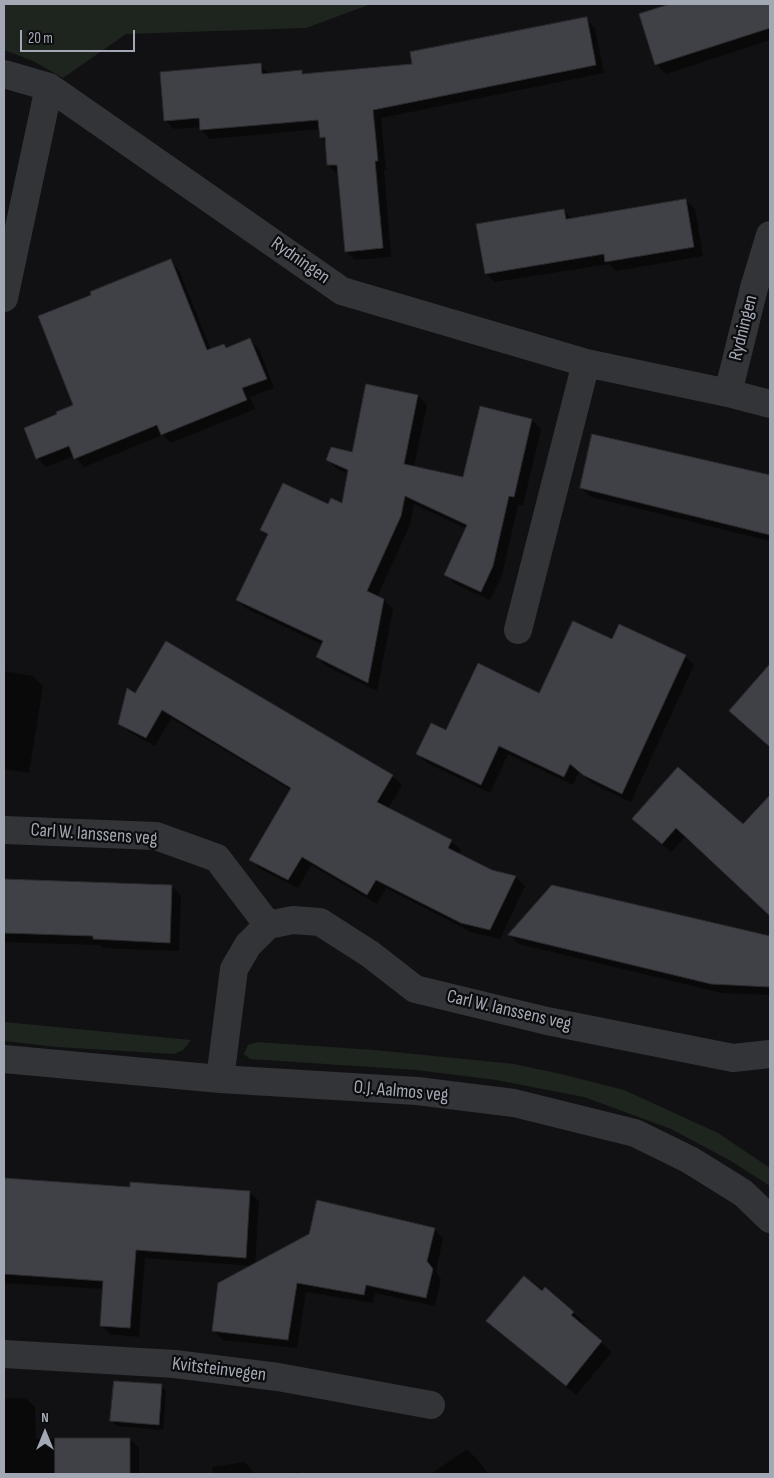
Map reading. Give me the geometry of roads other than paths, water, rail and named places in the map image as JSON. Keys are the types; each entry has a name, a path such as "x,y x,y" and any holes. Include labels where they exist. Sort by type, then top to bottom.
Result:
{"street":[{"name":"Rydningen","path":"4,74 49,87 342,291 586,363 728,393 770,404"},
{"path":"4,298 49,87"},
{"name":"Rydningen","path":"728,393 754,288 770,235"},
{"path":"518,630 586,363"},
{"name":"Carl W. Ianssens veg","path":"4,830 156,836 217,858 268,925 293,920 320,922 370,954 415,989 547,1021 733,1058 770,1054"},
{"path":"220,1079 234,969 248,945 268,925"},
{"name":"O.J. Aalmos veg","path":"4,1059 220,1079 417,1091 514,1104 635,1134 690,1160 742,1194 770,1219"},
{"name":"Kvitsteinvegen","path":"4,1354 175,1364 278,1377 431,1406"}]}
